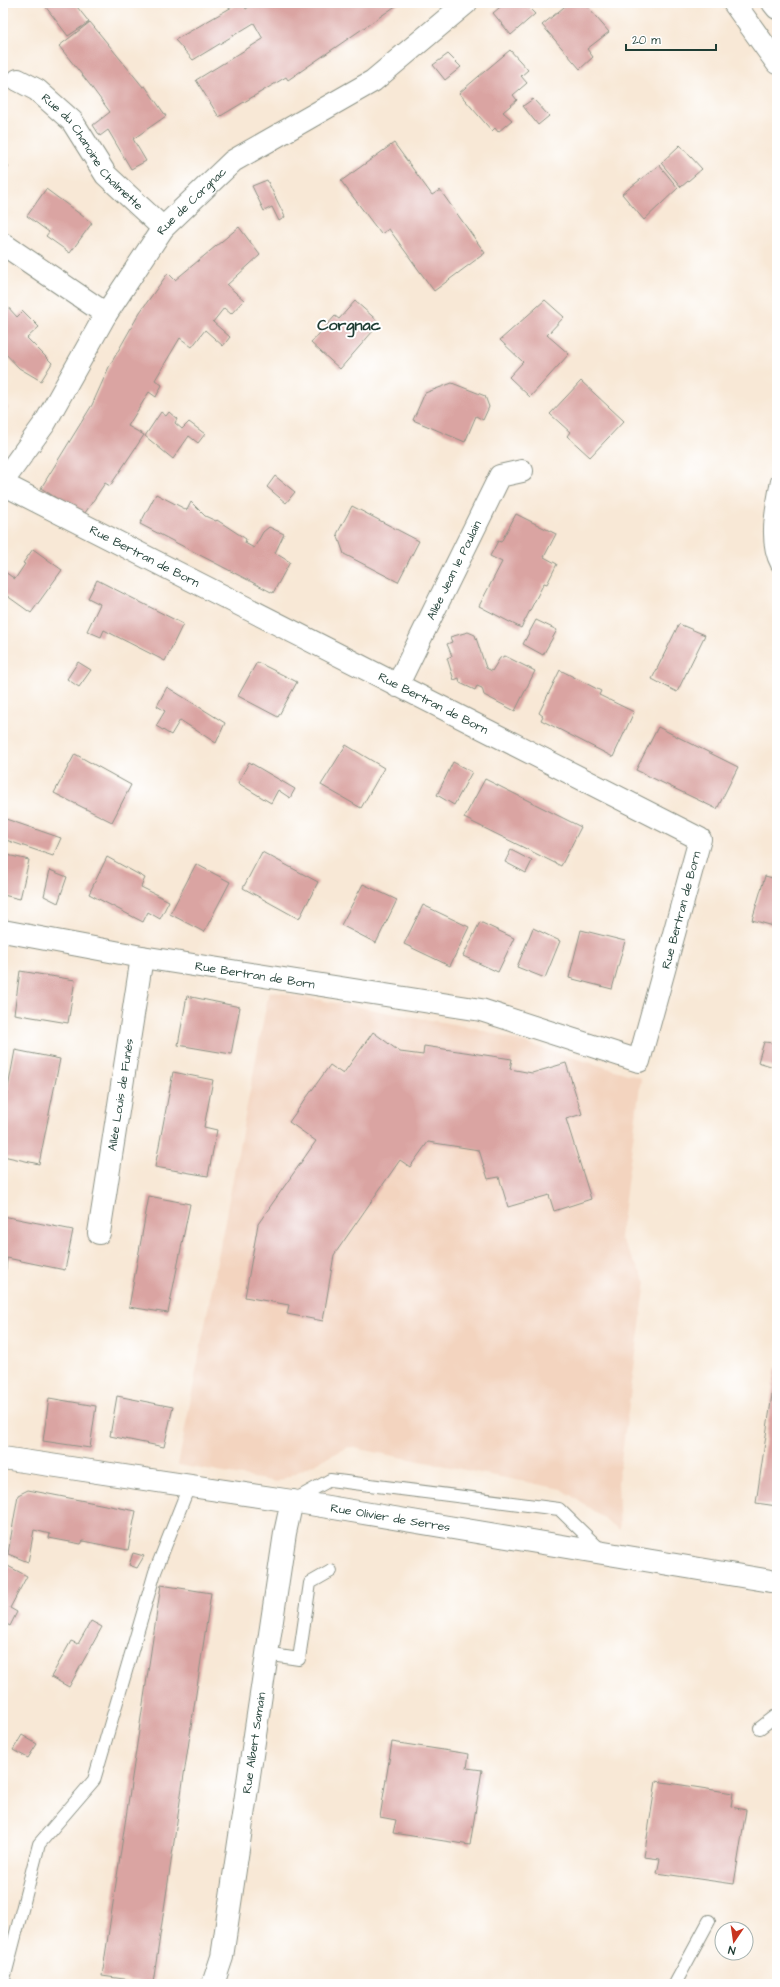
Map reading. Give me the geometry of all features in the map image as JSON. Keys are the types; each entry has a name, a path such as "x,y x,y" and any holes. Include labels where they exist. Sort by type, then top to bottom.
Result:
{"street":[{"name":"Rue de Corgnac","path":"3,483 45,423 106,314 163,228 233,161 373,81 466,3"},
{"path":"734,3 777,63"},
{"path":"748,3 777,38"},
{"path":"773,3 777,8"},
{"name":"Rue du Chanoine Chalmette","path":"18,80 37,90 72,121 106,175 163,228"},
{"path":"3,244 106,314"},
{"name":"Allée Jean le Poulain","path":"397,686 500,476 522,471"},
{"name":"Rue Bertran de Born","path":"3,483 397,686 700,839 639,1061 481,1010 142,957 3,931"},
{"name":"Allée Louis de Funés","path":"99,1233 142,957"},
{"name":"Rue Olivier de Serres","path":"3,1458 292,1501 777,1582"},
{"name":"Rue Albert Samain","path":"213,1984 222,1957 284,1533 292,1501"}],"lane":[{"path":"777,481 769,517 773,559 777,566"},
{"path":"292,1501 330,1480 559,1509 604,1553"},
{"path":"3,1983 39,1844 94,1780 154,1572 189,1486"},
{"path":"266,1654 299,1659 310,1583 331,1571"},
{"path":"760,1728 777,1715"},
{"path":"675,1984 709,1921"}],"shaded area":[{"path":"269,991 475,1028 641,1078 620,1237 646,1282 618,1482 620,1530 562,1489 349,1447 277,1482 178,1465"}],"building":[{"path":"49,3 74,3 89,22 68,36 45,6"},
{"path":"239,3 243,3 246,9 255,3 400,3 288,80 286,77 219,117 196,80 263,39 254,23 193,60 175,40"},
{"path":"505,3 524,3 535,14 511,35 493,13"},
{"path":"569,3 584,3 609,32 587,49 593,57 580,69 542,25"},
{"path":"90,22 143,87 145,86 166,116 133,139 146,161 131,169 108,130 100,136 93,125 110,112 59,46"},
{"path":"510,50 528,70 521,76 527,83 513,95 517,100 503,112 512,120 498,132 495,128 492,131 459,93"},
{"path":"448,54 461,67 445,80 433,65"},
{"path":"533,99 549,116 538,125 523,106"},
{"path":"394,143 432,195 440,190 485,253 434,291 389,229 381,234 341,181"},
{"path":"680,145 702,169 681,187 661,163"},
{"path":"3,158 9,167 3,170"},
{"path":"659,165 678,188 644,220 622,194"},
{"path":"267,180 285,217 279,221 272,207 264,211 252,186"},
{"path":"46,189 92,223 70,253 46,236 49,232 27,216"},
{"path":"239,227 260,255 227,285 244,300 231,314 224,308 213,322 230,337 223,346 205,330 192,347 180,338 155,380 162,385 156,397 149,392 128,426 144,435 110,486 105,483 83,516 41,488 92,405 109,367 140,312 168,273 175,280"},
{"path":"545,300 564,317 547,335 569,354 530,397 509,377 523,362 500,340"},
{"path":"355,301 380,323 340,369 311,343 335,316 339,319"},
{"path":"7,306 17,317 23,311 39,327 27,338 52,363 41,381 19,368 3,351 3,309"},
{"path":"581,381 624,421 590,457 567,436 570,432 550,414"},
{"path":"452,383 485,396 489,407 483,420 476,416 465,442 413,420 425,393"},
{"path":"3,403 8,408 3,414"},
{"path":"161,412 166,416 169,412 177,419 175,423 182,429 189,422 205,434 198,443 189,436 173,459 145,436"},
{"path":"275,476 295,492 286,503 267,487"},
{"path":"156,494 187,510 191,502 205,516 216,521 217,520 246,539 245,543 254,548 263,532 269,527 284,534 275,553 290,562 273,593 140,524"},
{"path":"352,506 419,541 398,582 344,554 337,534"},
{"path":"516,514 556,534 544,557 557,564 547,584 544,583 521,628 479,606 502,562 490,556 498,541 501,542"},
{"path":"33,549 62,570 31,613 3,593 3,575 5,572 15,579 25,564 23,563"},
{"path":"97,580 183,624 165,661 104,630 101,637 87,631 100,604 88,598"},
{"path":"536,620 557,630 543,655 523,644"},
{"path":"679,624 705,635 677,692 652,679"},
{"path":"468,632 475,635 486,668 492,671 500,658 505,656 535,671 515,711 484,695 482,688 477,686 475,690 460,683 459,678 454,680 447,658 452,656 447,644 452,642 450,637"},
{"path":"78,662 91,670 79,687 67,679"},
{"path":"257,662 297,682 278,717 238,696"},
{"path":"560,670 601,691 599,695 634,712 613,757 541,720 543,716 539,713"},
{"path":"167,687 225,723 216,743 180,720 171,735 156,726 165,711 157,706"},
{"path":"658,727 738,767 717,809 636,770"},
{"path":"346,745 384,768 361,808 321,785"},
{"path":"75,754 131,785 112,822 54,793"},
{"path":"249,762 295,789 290,798 278,790 271,803 238,783"},
{"path":"453,762 472,772 454,805 437,795"},
{"path":"485,779 581,827 561,866 464,818"},
{"path":"3,818 61,838 53,856 3,839"},
{"path":"511,850 532,861 526,873 505,862"},
{"path":"262,852 318,882 299,919 243,888"},
{"path":"3,854 29,860 20,899 3,895"},
{"path":"107,857 145,878 141,887 169,901 160,919 148,912 143,922 89,894"},
{"path":"196,864 230,882 204,932 170,914"},
{"path":"50,870 67,877 58,903 44,896"},
{"path":"765,876 777,879 777,927 752,920"},
{"path":"363,884 397,900 376,943 341,925"},
{"path":"423,905 469,927 450,966 404,944"},
{"path":"480,922 514,938 498,972 463,956"},
{"path":"533,928 560,941 545,978 517,967"},
{"path":"581,930 625,941 612,989 569,978"},
{"path":"20,971 75,980 68,1023 14,1014"},
{"path":"187,996 240,1007 231,1054 178,1045"},
{"path":"373,1032 400,1052 423,1055 424,1046 512,1059 510,1069 532,1073 566,1063 582,1114 566,1119 591,1199 554,1211 549,1195 508,1207 499,1177 488,1179 479,1150 428,1142 410,1167 400,1160 334,1255 323,1321 287,1314 289,1305 245,1297 258,1224 316,1141 289,1122 330,1065 343,1074"},
{"path":"777,1036 777,1068 758,1062 764,1042 774,1043"},
{"path":"15,1050 60,1059 39,1164 3,1156 3,1103 5,1104"},
{"path":"173,1072 213,1080 204,1127 217,1130 208,1176 155,1167"},
{"path":"149,1196 190,1204 168,1313 129,1307"},
{"path":"3,1216 73,1230 65,1270 7,1258 6,1269 3,1268"},
{"path":"777,1368 777,1506 756,1503"},
{"path":"117,1396 173,1407 164,1447 110,1436"},
{"path":"49,1398 96,1406 90,1448 43,1441"},
{"path":"28,1490 136,1511 128,1550 83,1541 81,1544 49,1538 50,1534 34,1530 28,1562 8,1554 18,1495"},
{"path":"133,1553 144,1556 137,1568 129,1565"},
{"path":"4,1564 27,1576 10,1608 17,1612 10,1626 3,1622"},
{"path":"161,1585 211,1593 153,1983 102,1976"},
{"path":"91,1621 102,1627 69,1687 51,1677 71,1641 78,1644"},
{"path":"22,1735 37,1744 28,1758 13,1750"},
{"path":"392,1742 469,1754 467,1768 482,1770 470,1845 393,1833 396,1820 380,1817"},
{"path":"656,1781 733,1793 731,1807 746,1810 734,1884 657,1873 660,1859 644,1857"}],"district":[{"name":"Corgnac","path":"349,324"}]}
